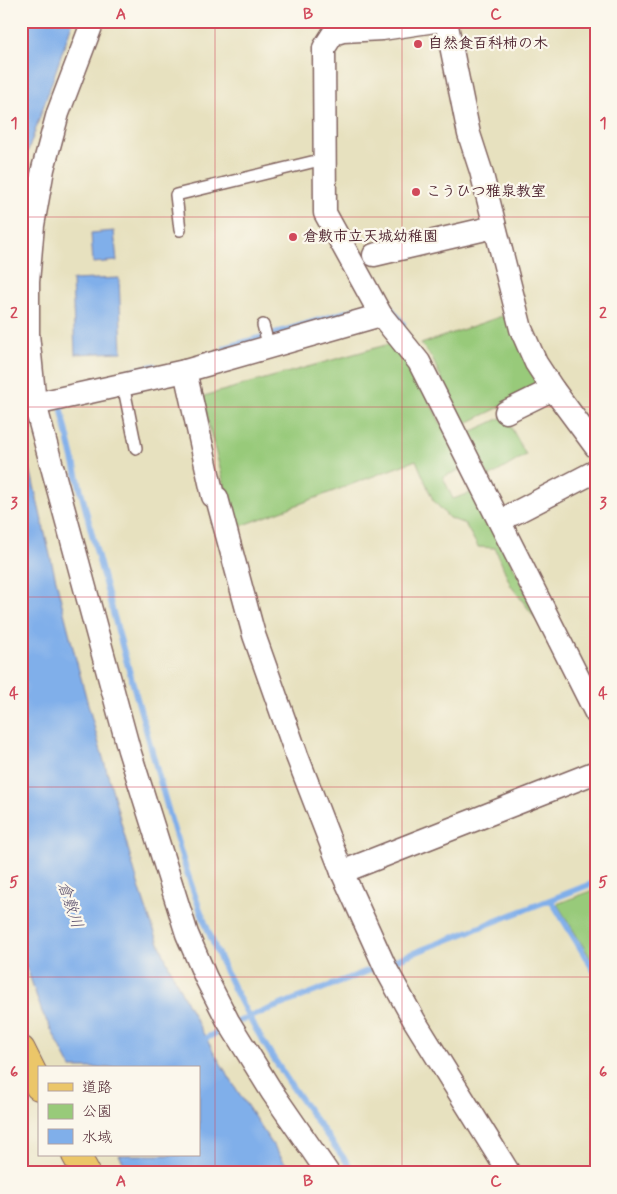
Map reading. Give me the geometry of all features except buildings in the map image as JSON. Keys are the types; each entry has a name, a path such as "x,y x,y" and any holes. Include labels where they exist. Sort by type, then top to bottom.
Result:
{"main road":[{"path":"21,1050 38,1084"},
{"path":"77,1156 86,1173"}],"street":[{"path":"93,21 58,113 43,170 33,225 28,282 28,334 51,400 129,750 187,934 206,978 228,1020 272,1092 328,1173"},
{"path":"435,21 382,29 343,31 334,34 327,41 324,48 325,213 381,315 418,362 596,714"},
{"path":"446,21 469,134 481,171 521,329 536,363 596,447"},
{"path":"374,255 494,227"},
{"path":"51,400 185,371 266,335 381,315"},
{"path":"185,371 213,496 217,498 254,636 297,756 348,870 384,964 419,1029 509,1173"},
{"path":"506,412 553,389"},
{"path":"514,514 596,471"},
{"path":"348,870 596,772"}],"lane":[{"path":"180,230 176,195 324,158"},
{"path":"123,384 136,448"}],"green space":[{"path":"508,314 541,387 463,425 432,358 421,344"},
{"path":"393,343 400,345 464,468 443,477 453,499 476,491 546,632 511,586 495,548 478,547 465,524 449,518 433,500 416,460 236,528 209,427 204,396"},
{"path":"505,416 526,455 489,477 468,433"},
{"path":"596,889 596,967 557,904"}],"water":[{"path":"21,21 73,21 27,154 21,189"},
{"path":"114,231 117,261 93,263 91,233"},
{"path":"119,278 122,352 75,354 72,280"},
{"name":"倉敷川","path":"21,426 41,518 75,654 145,906 172,973 203,1033 237,1090 292,1173 130,1173 120,1156 200,1156 200,1066 70,1066 42,1012 21,951"}],"waterway":[{"path":"383,298 403,324"},
{"path":"225,348 367,306"},
{"path":"128,372 154,366"},
{"path":"60,402 89,524 111,605 171,821 202,915 228,976 255,1028 286,1078 355,1173"},
{"path":"237,1022 596,882"},
{"path":"551,900 596,974"},
{"path":"199,1042 216,1033"}],"place":[{"name":"自然食百科柿の木","path":"418,44"},
{"name":"こうひつ雅泉教室","path":"416,192"},
{"name":"倉敷市立天城幼稚園","path":"293,237"}]}
